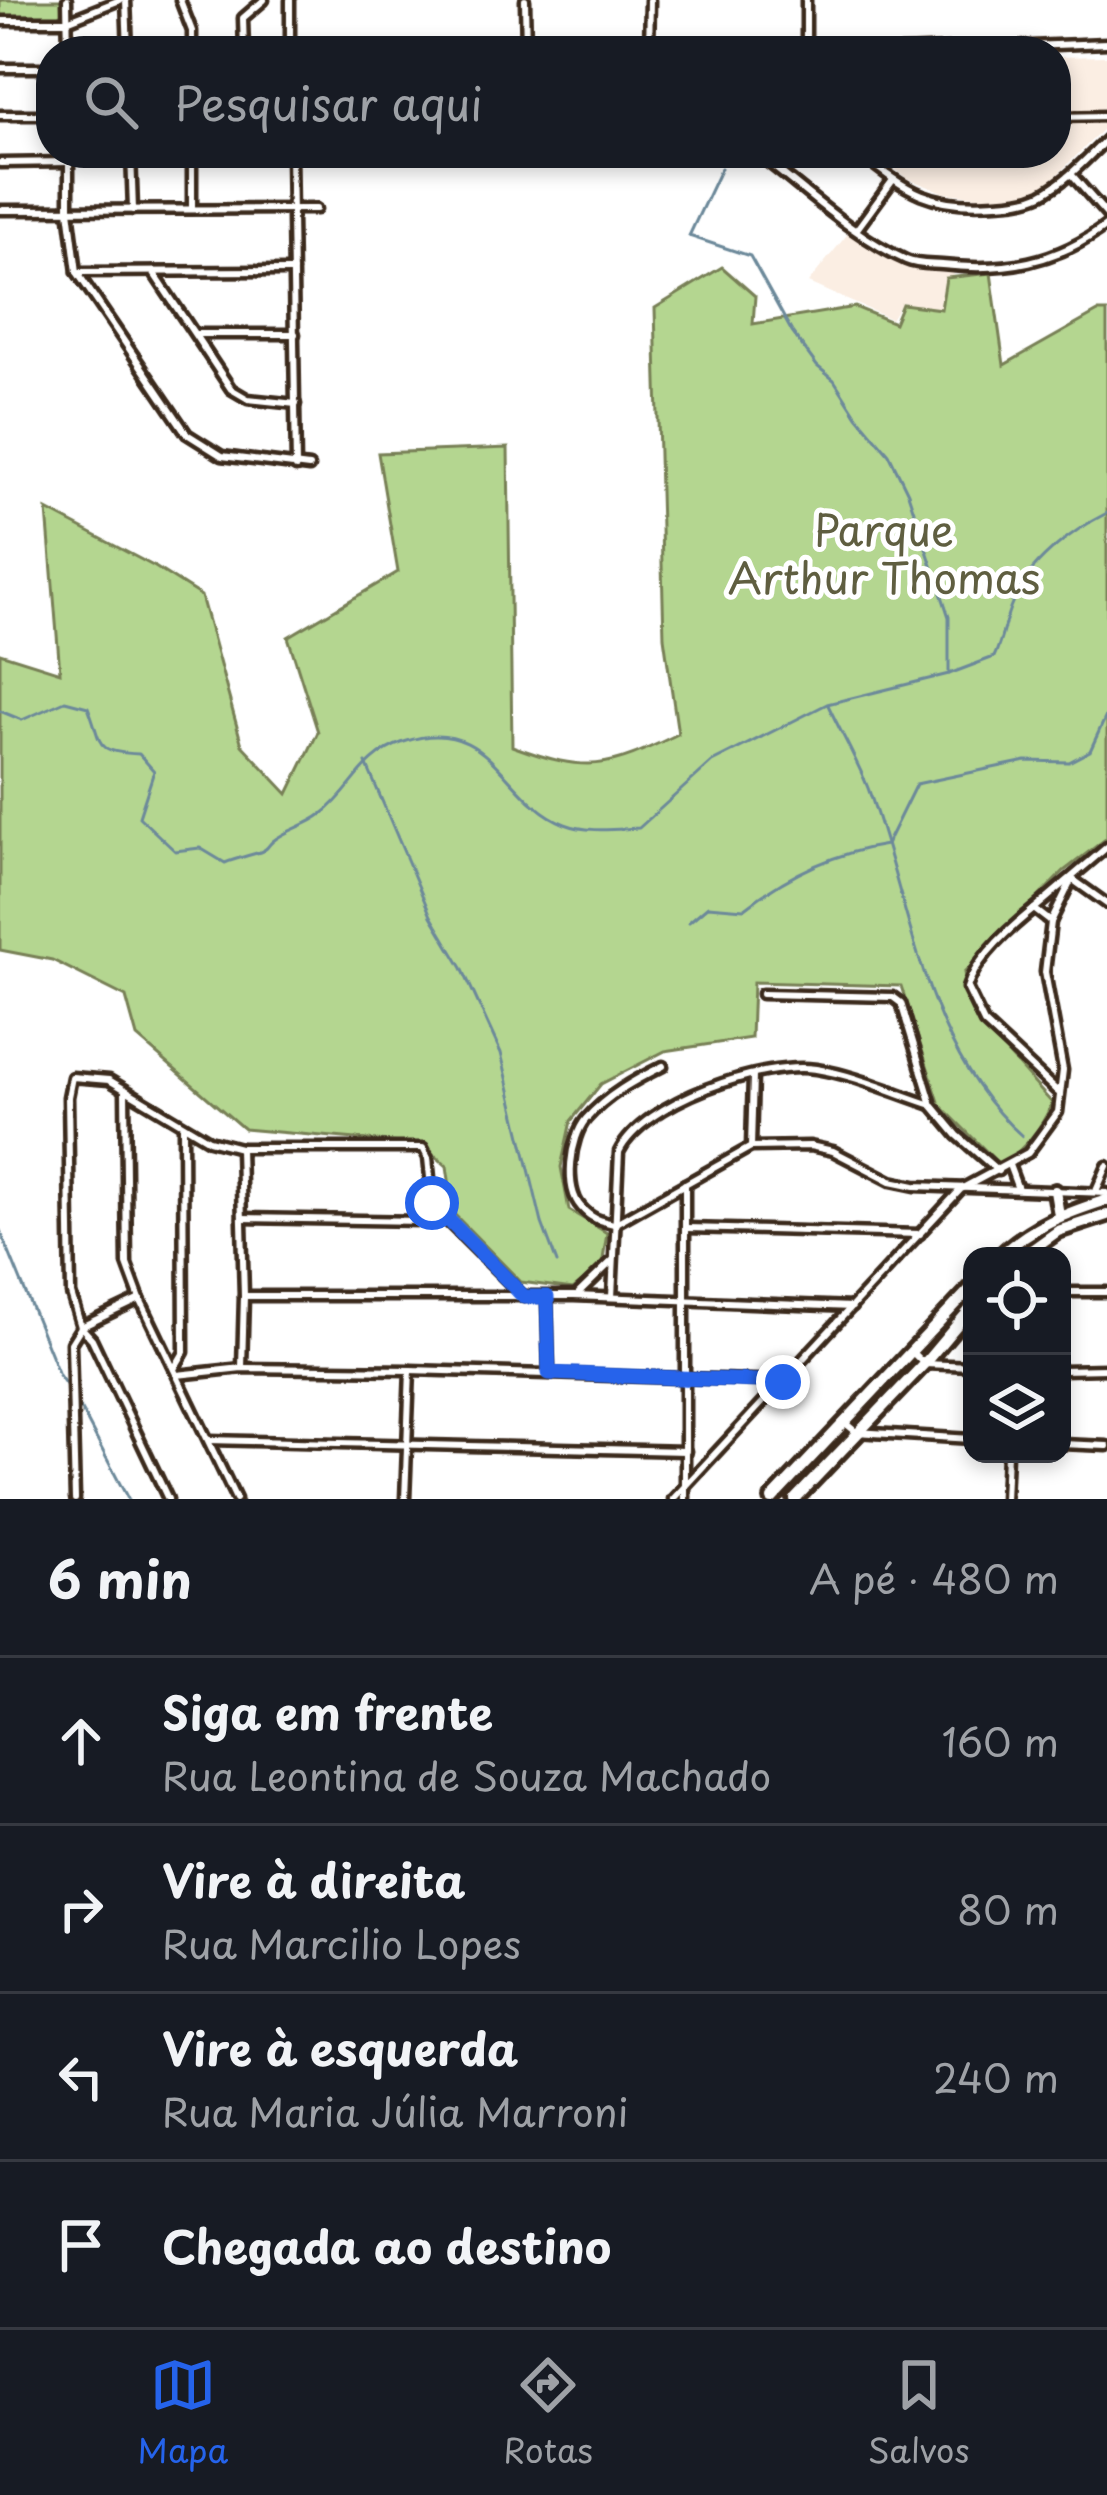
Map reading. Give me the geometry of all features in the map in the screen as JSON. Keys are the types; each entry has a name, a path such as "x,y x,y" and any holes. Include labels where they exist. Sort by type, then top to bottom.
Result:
{"main road":[{"path":"1054,1191 1059,1215"},
{"path":"1011,1247 1059,1215 1107,1196"},
{"path":"1036,1247 1058,1231 1107,1215"},
{"path":"772,1499 963,1297"},
{"path":"799,1498 963,1317"}],"street":[{"path":"68,0 68,36"},
{"path":"0,21 68,21 123,0 127,36"},
{"path":"180,0 192,36"},
{"path":"244,36 243,18 263,0"},
{"path":"290,0 290,36"},
{"path":"526,0 526,36"},
{"path":"650,0 650,36"},
{"path":"806,0 806,36"},
{"path":"1071,44 1107,43"},
{"path":"0,68 36,68"},
{"path":"0,115 36,115"},
{"path":"1071,117 1107,116"},
{"path":"878,168 929,200 971,205 1022,201 1043,194 1071,174 1107,139"},
{"path":"0,163 36,160"},
{"path":"69,168 77,272 187,434 222,456 309,466"},
{"path":"132,168 133,210"},
{"path":"192,168 192,209"},
{"path":"291,168 296,467"},
{"path":"776,168 857,230 909,262 978,269 1055,258 1107,225"},
{"path":"1071,174 1107,215"},
{"path":"857,230 893,180"},
{"path":"0,210 316,209"},
{"path":"77,272 293,271"},
{"path":"153,272 231,389 248,399 296,404"},
{"path":"194,334 295,334"},
{"path":"1060,1094 984,1023 968,988 973,974 999,942 1107,848"},
{"path":"1072,879 1107,904"},
{"path":"673,1499 961,1189 1028,1153 1058,1112 1063,1070 1045,972 1051,922 1072,879"},
{"path":"1034,909 1051,922"},
{"path":"762,994 893,997 901,1003 932,1105 956,1135 998,1171"},
{"path":"663,1066 609,1097 582,1123 571,1163 577,1203 593,1219 614,1224 751,1147 810,1146 833,1151 891,1180 961,1189 1096,1191 1107,1196"},
{"path":"612,1298 619,1152 627,1136 697,1091 753,1076 813,1068 932,1105"},
{"path":"751,1147 753,1076"},
{"path":"168,1499 92,1339 81,1327 71,1294 68,1097 72,1077 109,1080 208,1140 240,1148 423,1148 432,1203 524,1297"},
{"path":"125,1090 127,1264 236,1499"},
{"path":"176,1372 184,1352 183,1125"},
{"path":"240,1148 242,1368"},
{"path":"1009,1165 1018,1189"},
{"path":"1096,1191 1107,1166"},
{"path":"685,1184 686,1499"},
{"path":"242,1218 422,1221 442,1216"},
{"path":"687,1228 920,1234"},
{"path":"574,1296 614,1258"},
{"path":"1071,1292 1107,1292"},
{"path":"244,1296 574,1296 852,1307"},
{"path":"547,1297 549,1373"},
{"path":"80,1499 75,1479 71,1343 81,1327 140,1299"},
{"path":"912,1352 924,1364 963,1366"},
{"path":"176,1372 410,1370 783,1382"},
{"path":"405,1499 410,1370"},
{"path":"1071,1370 1107,1370"},
{"path":"844,1422 856,1432 963,1438"},
{"path":"209,1440 686,1451"},
{"path":"1071,1444 1107,1446"},
{"path":"1005,1499 1007,1463"}],"shaded area":[{"path":"1107,56 1107,112 1071,113 1071,57"},
{"path":"1107,120 1071,161 1071,121"},
{"path":"894,168 1064,168 1048,184 1028,193 986,197 945,193 906,178"},
{"path":"850,231 909,266 953,271 950,318 902,302 891,319 808,283"}],"green space":[{"path":"0,0 64,0 64,11 58,16 0,17"},
{"name":"Parque Arthur Thomas","path":"722,267 755,296 753,324 855,307 894,323 902,304 941,309 946,278 991,273 1004,365 1098,312 1107,312 1107,838 1064,871 964,973 973,1015 1052,1103 1031,1138 1001,1166 940,1105 901,986 753,982 751,1038 665,1051 601,1084 571,1121 561,1167 569,1210 607,1233 602,1266 573,1289 521,1282 454,1214 447,1166 423,1145 244,1129 137,1037 126,997 52,960 0,950 0,653 60,672 47,510 201,596 242,745 288,794 318,732 288,637 398,572 378,453 508,448 512,746 560,761 597,764 633,755 678,734 664,637 655,308"}],"waterway":[{"path":"721,168 689,236 750,256 792,332 889,454 908,493 949,617 949,674"},
{"path":"0,711 22,720 65,701 88,707 106,748 139,754 154,771 139,817 175,851 200,848 225,863 263,851 316,818 389,748 433,736 457,739 477,749 544,813 565,824 639,828 712,762 827,704 949,674 994,657 1012,603 1028,575 1065,539 1107,513"},
{"path":"828,705 868,788 941,1018 989,1101 1022,1136"},
{"path":"689,922 708,906 744,909 811,867 886,845 916,784 1026,761 1069,762 1090,751 1107,714"},
{"path":"366,763 431,916 462,968 501,1053 542,1223 557,1263"},
{"path":"0,1230 59,1375 71,1392"},
{"path":"76,1400 128,1499"}],"route":[{"path":"432,1203 524,1297 547,1297 549,1373 783,1382"}]}
